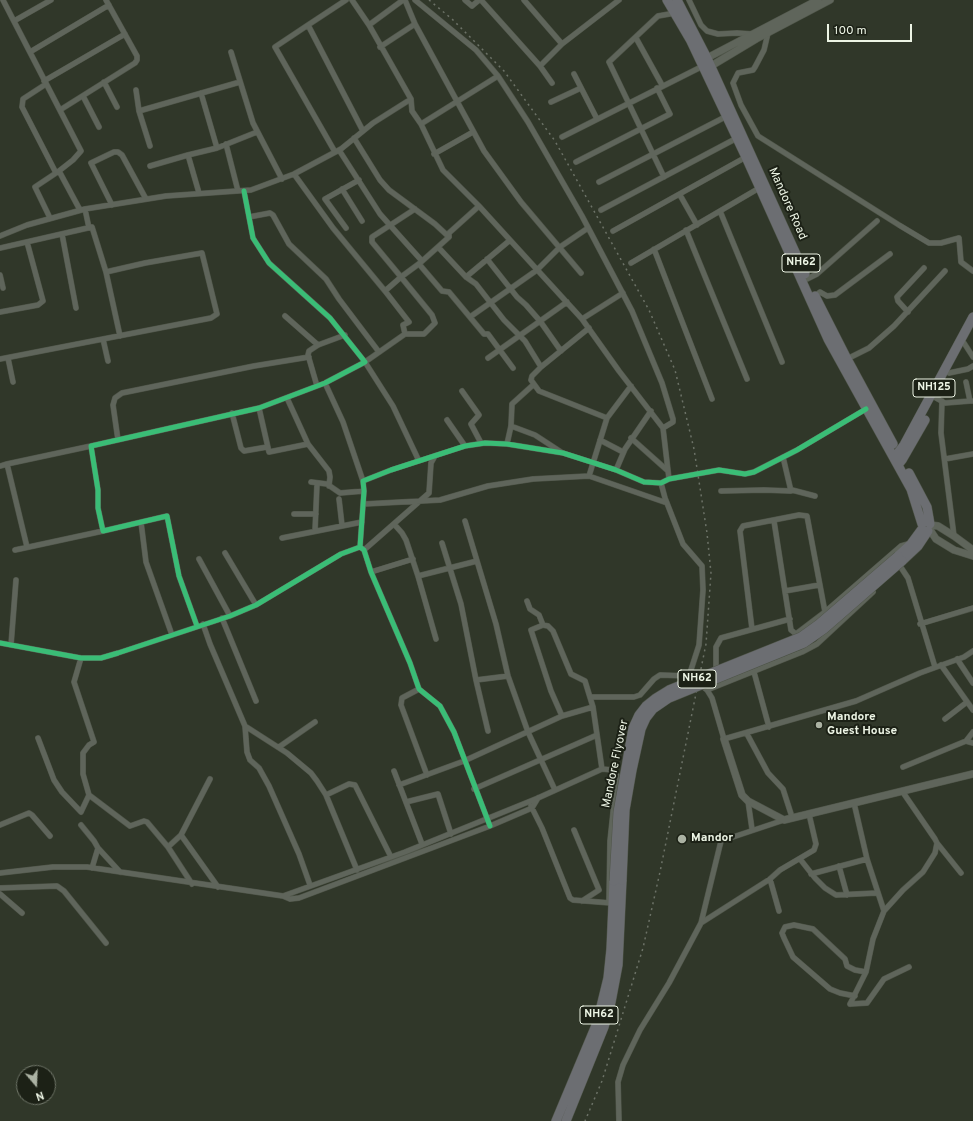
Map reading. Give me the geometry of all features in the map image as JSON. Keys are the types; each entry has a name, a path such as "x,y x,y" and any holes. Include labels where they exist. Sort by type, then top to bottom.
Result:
{"highway":[{"name":"Mandore Road","path":"667,0 707,63 727,116 746,157 763,186 828,339 866,409 898,459"},
{"name":"Mandore Road","path":"677,0 815,296 898,459"},
{"name":"NH125","path":"898,459 973,317"},
{"name":"NH125","path":"898,459 939,400 949,372 973,328"},
{"name":"NH62","path":"898,459 927,527 914,545"},
{"name":"Mandore Flyover","path":"614,903 618,881 618,812 634,728 639,715 646,706 669,690 800,637 900,561 914,545"},
{"name":"NH62","path":"556,1121 597,1023 608,978 614,903"},
{"name":"NH62","path":"566,1121 604,1027 611,1002 618,965 614,903"}],"street":[{"path":"3,0 81,150 73,160 35,187 50,218"},
{"path":"14,21 51,0"},
{"path":"60,110 137,60 137,56 106,0"},
{"path":"346,0 275,47 337,151 359,180 380,214 421,263 442,291 449,292 484,334 488,334 513,368"},
{"path":"352,0 369,25 380,47 411,98 412,111 421,124 434,154 443,170 479,206 509,241 582,319 663,428 669,479"},
{"path":"369,25 404,0 415,24 473,132 505,182 581,272"},
{"path":"415,0 476,50 498,76 528,122 623,293 656,368 673,418 673,422 663,428"},
{"path":"465,0 472,6 480,0 540,66 552,83"},
{"path":"524,0 562,44"},
{"path":"540,66 562,44 619,0"},
{"path":"689,0 701,25 707,31 718,34 754,34"},
{"path":"742,44 754,34 818,0"},
{"path":"562,138 830,0"},
{"path":"30,52 109,5"},
{"path":"664,177 609,62 658,16 675,13"},
{"path":"380,47 415,24"},
{"path":"308,25 363,131"},
{"path":"768,33 764,50 753,70 738,73 733,83 741,105 758,136 898,226 929,243 941,243 959,238 961,262 973,271"},
{"path":"89,228 83,210 57,172 22,106 23,99 45,82 125,34"},
{"path":"576,162 670,114 636,38"},
{"path":"231,52 253,123 282,178"},
{"path":"574,74 597,119"},
{"path":"421,124 457,103 498,76"},
{"path":"104,82 117,107"},
{"path":"139,112 240,82"},
{"path":"551,102 581,88"},
{"path":"136,90 139,112 150,146"},
{"path":"201,94 217,148"},
{"path":"83,96 99,127"},
{"path":"0,236 27,225 83,210 146,199 200,193 251,190 294,174 337,151 411,98"},
{"path":"598,182 727,116"},
{"path":"150,166 217,148 257,132"},
{"path":"434,154 473,132"},
{"path":"354,138 380,180 389,190 449,237"},
{"path":"601,210 737,138"},
{"path":"226,144 249,217 254,238 269,263 330,318 345,335 365,362 393,406 419,461"},
{"path":"112,205 91,163 114,152 118,152 122,155 146,199"},
{"path":"188,155 200,193"},
{"path":"613,231 746,157"},
{"path":"294,174 333,228 409,322 403,325 405,334"},
{"path":"346,228 325,199 359,180"},
{"path":"630,263 763,186"},
{"path":"342,189 362,221"},
{"path":"680,195 697,224"},
{"path":"385,291 421,263 479,206"},
{"path":"0,466 259,408 325,383 365,362 405,334 424,334 435,324 432,315 371,239 415,209"},
{"path":"720,211 782,362"},
{"path":"249,217 270,213 273,215 289,244 326,279 341,302 379,352"},
{"path":"807,279 818,274 877,220"},
{"path":"0,248 92,227 106,272 120,336"},
{"path":"470,318 537,270 560,247 588,228"},
{"path":"686,230 747,379"},
{"path":"62,234 76,308"},
{"path":"466,277 509,241"},
{"path":"0,312 38,305 42,301 27,242"},
{"path":"438,247 466,277 476,284 519,336 541,367"},
{"path":"654,249 712,399"},
{"path":"0,359 215,316 216,310 202,253 145,263 106,272"},
{"path":"815,296 820,292 827,296 835,295 890,254"},
{"path":"487,259 510,288 540,321 561,351"},
{"path":"908,312 898,302 897,297 924,268"},
{"path":"847,359 870,348 908,312 945,271"},
{"path":"0,275 3,288"},
{"path":"582,319 623,293"},
{"path":"488,358 567,302"},
{"path":"286,316 318,345"},
{"path":"589,328 541,367 532,376 531,380 533,386 538,391 607,418"},
{"path":"317,386 309,357 309,351 318,345 345,335"},
{"path":"103,339 108,361"},
{"path":"964,343 973,357"},
{"path":"118,440 113,405 115,398 122,393 254,366 309,357"},
{"path":"8,358 13,382"},
{"path":"949,372 968,369 973,366"},
{"path":"954,536 941,433 939,400 951,403 972,401 966,382"},
{"path":"325,383 343,422 363,481 363,550 368,564 410,663 419,689 440,706 454,732 474,789 490,826"},
{"path":"507,444 511,426 513,402 533,386"},
{"path":"589,476 607,418 631,386"},
{"path":"462,391 479,415 470,424 482,443"},
{"path":"287,398 308,444 329,471 329,486"},
{"path":"259,408 267,447 270,453 308,444"},
{"path":"363,481 465,446 482,443 507,444 563,453 592,464 616,470 644,482 662,484 669,479 719,470 744,474 754,472 783,457 866,409"},
{"path":"616,470 623,452 631,438 651,411"},
{"path":"232,413 241,448 244,451 267,447"},
{"path":"447,420 465,446"},
{"path":"511,426 535,435 563,453"},
{"path":"631,438 668,471"},
{"path":"600,440 623,452"},
{"path":"91,446 98,490 98,508 103,532"},
{"path":"945,459 973,454"},
{"path":"0,643 81,660 101,658 118,654 203,624 223,620 256,605 341,554 363,550 396,525 427,499 429,493 431,463 435,456"},
{"path":"783,457 791,489"},
{"path":"7,464 27,547"},
{"path":"364,504 427,499 440,500 488,486 533,479 589,476 666,501"},
{"path":"311,482 329,486 340,493 364,492"},
{"path":"315,531 317,484"},
{"path":"662,484 666,501 683,544 702,566 703,590 699,645 689,676"},
{"path":"721,491 791,489 815,496"},
{"path":"339,499 342,525"},
{"path":"294,514 316,514"},
{"path":"752,629 744,574 741,528 799,515 807,516 810,522 819,585 825,612"},
{"path":"15,550 103,532 167,516 179,576 197,626"},
{"path":"774,521 791,630 796,634 825,612 901,546 914,545"},
{"path":"141,522 148,569 172,635"},
{"path":"282,538 362,522"},
{"path":"465,522 496,624 508,676 528,732 540,761 555,790"},
{"path":"396,525 402,533 413,560 436,639"},
{"path":"927,527 938,526 973,550"},
{"path":"927,527 936,539 954,550 973,556"},
{"path":"442,543 461,604 488,731"},
{"path":"225,553 256,605"},
{"path":"199,559 230,616"},
{"path":"371,572 413,560"},
{"path":"418,576 477,561"},
{"path":"708,690 787,660 816,644 900,561 908,578 920,624 934,667"},
{"path":"11,645 16,580"},
{"path":"785,591 819,585"},
{"path":"527,601 530,609 539,615 543,626"},
{"path":"920,624 973,608"},
{"path":"716,687 715,652 718,640 724,636 790,619"},
{"path":"223,620 229,638 256,701"},
{"path":"203,624 245,726 246,747 250,760 259,768 269,786 299,854 310,885"},
{"path":"562,716 551,691 531,630 543,626 548,626 553,631 571,674 585,681 593,707 602,769"},
{"path":"724,739 747,734 856,701 973,651"},
{"path":"957,659 973,683"},
{"path":"81,660 74,682 94,742 89,745 83,753 83,774 89,795 130,826 144,821 147,822 168,847 192,884"},
{"path":"941,665 973,710"},
{"path":"754,672 769,727"},
{"path":"590,697 634,697 640,695 654,679 660,675 689,676 708,690 712,698 738,786 748,801 752,829"},
{"path":"476,680 508,676"},
{"path":"419,689 402,698 402,705 427,775"},
{"path":"945,719 967,702"},
{"path":"399,785 464,760 562,716 593,707"},
{"path":"279,747 315,722"},
{"path":"245,726 279,747 311,773 326,795 357,870"},
{"path":"903,768 966,741 973,732"},
{"path":"474,789 540,761 597,734"},
{"path":"747,734 768,773 782,786 792,818"},
{"path":"38,738 54,780 62,792 81,812 89,795"},
{"path":"966,741 973,743"},
{"path":"283,896 310,885 357,870 451,834 486,818 538,798 602,769 613,770 617,775 610,841 614,903 573,900 569,895 542,828 528,802"},
{"path":"394,771 422,844"},
{"path":"619,1121 618,1082 623,1066 640,1030 669,983 701,923 721,841 752,829 784,820 973,774"},
{"path":"168,847 181,835 210,779"},
{"path":"326,795 350,784 355,785 391,857"},
{"path":"902,791 937,843 961,873"},
{"path":"406,802 438,794 451,834"},
{"path":"0,873 52,867 92,868 192,884 283,896 290,899 299,898 490,826 532,808 538,798"},
{"path":"748,801 784,820"},
{"path":"854,803 867,859 877,894 884,911"},
{"path":"0,825 29,813 50,836"},
{"path":"701,923 770,879 780,870 814,850 816,844 809,814"},
{"path":"81,825 98,848 120,872"},
{"path":"574,830 600,890 582,901"},
{"path":"181,835 218,887"},
{"path":"909,967 884,979 868,1003 850,1004 866,972 873,939 884,911 887,906 923,872 935,853 937,843"},
{"path":"92,868 98,848"},
{"path":"800,859 811,874 825,888 836,895 877,894"},
{"path":"811,874 867,859"},
{"path":"839,866 847,895"},
{"path":"770,879 779,911"},
{"path":"0,888 57,886 64,891 106,943"},
{"path":"0,894 22,913"},
{"path":"855,996 830,989 794,957 782,933 785,927 794,925 813,929 845,960 847,966 855,970 866,972"}],"railway":[{"path":"429,0 452,19 504,71 555,141 649,310 675,370 694,449 707,533 711,573 706,644 660,872 643,948 602,1081 585,1121"}],"cycle path":[{"path":"197,626 179,576 167,516 103,531 98,508 98,490 91,446 259,408 325,383 365,362 330,318 269,263 253,238 244,191"},
{"path":"360,547 364,491 363,481 391,470 465,446 485,443 507,444 563,453 616,470 644,482 661,483 669,479 719,470 745,474 754,472 797,450 866,409"},
{"path":"0,643 81,658 101,658 230,616 256,605 341,554 360,547 364,550 371,572 410,663 419,689 440,706 454,732 490,826"}],"place":[{"name":"Mandore Guest House","path":"819,725"},
{"name":"Mandor","path":"682,839"}]}
